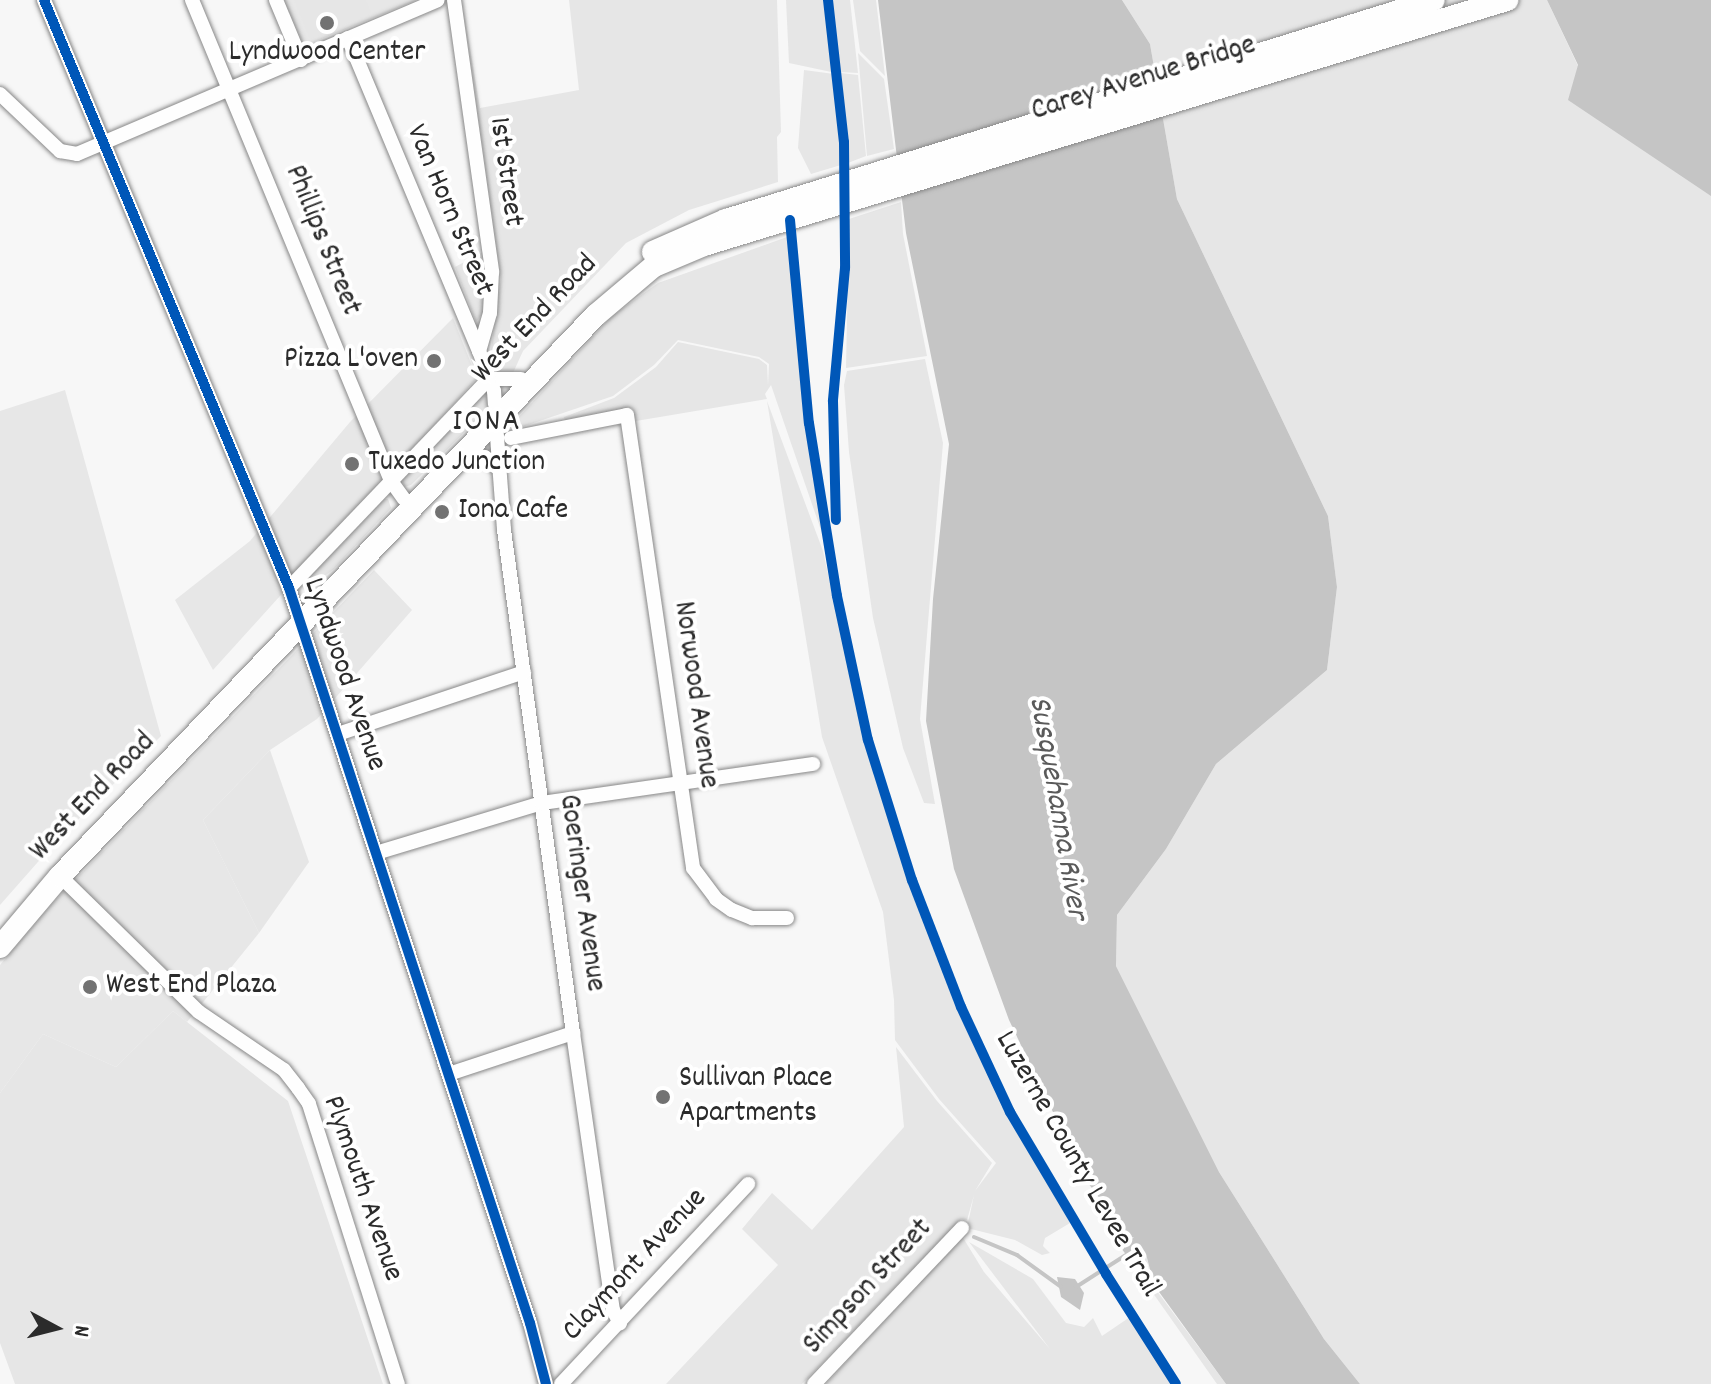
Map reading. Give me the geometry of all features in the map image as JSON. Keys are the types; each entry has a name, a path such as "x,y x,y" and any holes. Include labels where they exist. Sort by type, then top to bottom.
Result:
{"main road":[{"name":"Carey Avenue Bridge","path":"798,208 1434,0"},
{"name":"Carey Avenue Bridge","path":"798,208 1507,0"},
{"name":"West End Road","path":"302,624 324,587 398,490 501,422 521,379 605,290 648,255 697,230 798,208"},
{"name":"West End Road","path":"0,947 60,876 467,453 501,422 596,315 644,273 677,255 798,208"}],"street":[{"name":"Lyndwood Avenue","path":"44,0 289,588 530,1323 546,1384"},
{"name":"Phillips Street","path":"192,0 398,490"},
{"path":"276,0 301,60"},
{"path":"0,94 60,151 77,154 438,0"},
{"name":"1st Street","path":"454,0 492,272 490,313 479,351"},
{"name":"Van Horn Street","path":"348,38 479,351 501,422"},
{"path":"489,379 521,379"},
{"name":"West End Road","path":"289,588 398,490 489,379"},
{"name":"Norwood Avenue","path":"501,422 627,415 680,784 697,878 716,899 732,910 752,918 787,918"},
{"name":"Goeringer Avenue","path":"501,422 499,469 524,672 613,1310 620,1323"},
{"path":"467,453 485,457 499,469"},
{"path":"338,734 524,672"},
{"path":"376,853 542,803 813,764"},
{"name":"Plymouth Avenue","path":"60,876 199,1012 284,1070 309,1104 398,1384"},
{"path":"449,1074 573,1033"},
{"name":"Claymont Avenue","path":"561,1384 748,1184"},
{"name":"Simpson Street","path":"814,1384 962,1228"}],"shaded area":[{"name":"Lyndwood Center","path":"284,0 417,0 304,46"},
{"name":"Lyndwood Center","path":"294,0 366,0 371,13 310,39"},
{"path":"462,0 480,108 579,90 569,0 777,0 781,132 777,137 778,182 689,210 626,243 523,351 513,373 496,372 489,363 501,279"},
{"path":"786,0 825,0 836,73 789,63"},
{"path":"830,0 850,0 858,73 840,72"},
{"path":"853,0 876,0 885,76 860,51"},
{"path":"1122,0 1547,0 1578,66 1711,195 1711,1384 1360,1384 1324,1339 1219,1172 1116,966 1117,915 1166,849 1216,764 1327,670 1337,587 1328,516 1177,199 1150,44"},
{"path":"858,53 884,79 894,149 867,156"},
{"path":"804,70 834,74 840,142 841,165 811,174 798,148"},
{"path":"841,73 858,75 866,156 848,163"},
{"path":"901,202 903,234 927,356 846,368 849,219"},
{"path":"787,237 803,400 823,536 771,385 765,394 767,399 636,421 632,408 565,422 564,417 614,398 656,367 678,342 759,359 767,365 768,385 769,364 759,357 678,340 654,365 613,396 504,433 611,317 658,283"},
{"path":"483,252 486,284 483,313 476,322 455,267"},
{"path":"453,318 477,378 213,670 175,600 250,541 350,422"},
{"path":"925,359 943,443 920,719 935,804 924,803 903,748 873,618 849,452 844,385 847,371"},
{"path":"65,390 161,736 52,846 0,905 0,411"},
{"path":"482,395 489,397 491,406 411,485 404,487 402,477"},
{"path":"767,401 823,551 863,734 904,869 955,1001 999,1096 1070,1223 1045,1238 1043,1246 1050,1253 1042,1255 1015,1240 967,1228 974,1195 967,1220 961,1219 802,1384 666,1384 778,1265 742,1229 772,1193 812,1230 904,1127 896,1047 937,1101 992,1163 975,1191 996,1163 939,1099 895,1040 894,1000 883,912 822,737"},
{"path":"382,499 388,499 391,508 334,569 315,583 309,577"},
{"path":"374,570 412,610 317,719 270,750 203,820 259,933 187,1022 173,1011 116,1067 43,1034 0,1093 0,965 51,905"},
{"path":"270,750 309,862 259,933 203,820"},
{"path":"173,1011 288,1101 383,1384 15,1384 0,1343 0,1093 43,1034 116,1067"},
{"path":"962,1236 984,1272 1050,1349 969,1242 1033,1279 1066,1323 1084,1327 1093,1318 1102,1336 1130,1317 1179,1384 826,1384"},
{"path":"1146,1255 1154,1287 1226,1384 1217,1384 1131,1262"}],"water":[{"name":"Susquehanna River","path":"878,0 1122,0 1150,44 1177,199 1328,516 1337,587 1327,670 1216,764 1166,849 1117,915 1116,966 1219,1172 1324,1339 1360,1384 1226,1384 1154,1285 1146,1254 1131,1261 1121,1248 1134,1237 1130,1238 1085,1179 1009,1020 954,869 926,721 933,599 949,444 906,233"},
{"path":"1547,0 1711,0 1711,196 1568,100 1578,65"},
{"path":"1057,1277 1075,1279 1084,1293 1080,1310 1061,1297"}],"waterway":[{"path":"974,1237 1017,1255 1061,1287"},
{"path":"1076,1287 1129,1253"}],"cycle path":[{"path":"44,0 289,588 530,1323 546,1384"},
{"path":"828,0 844,142 845,268 833,401 836,520"},
{"name":"Luzerne County Levee Trail","path":"790,220 809,423 837,596 868,740 912,880 961,1007 1010,1112 1106,1274 1176,1384"}],"place":[{"name":"Lyndwood Center","path":"327,23"},
{"name":"Pizza L'oven","path":"434,361"},
{"name":"Tuxedo Junction","path":"352,464"},
{"name":"Iona Cafe","path":"442,512"},
{"name":"West End Plaza","path":"90,987"},
{"name":"Sullivan Place Apartments","path":"663,1097"}],"district":[{"name":"IONA","path":"487,423"}]}
